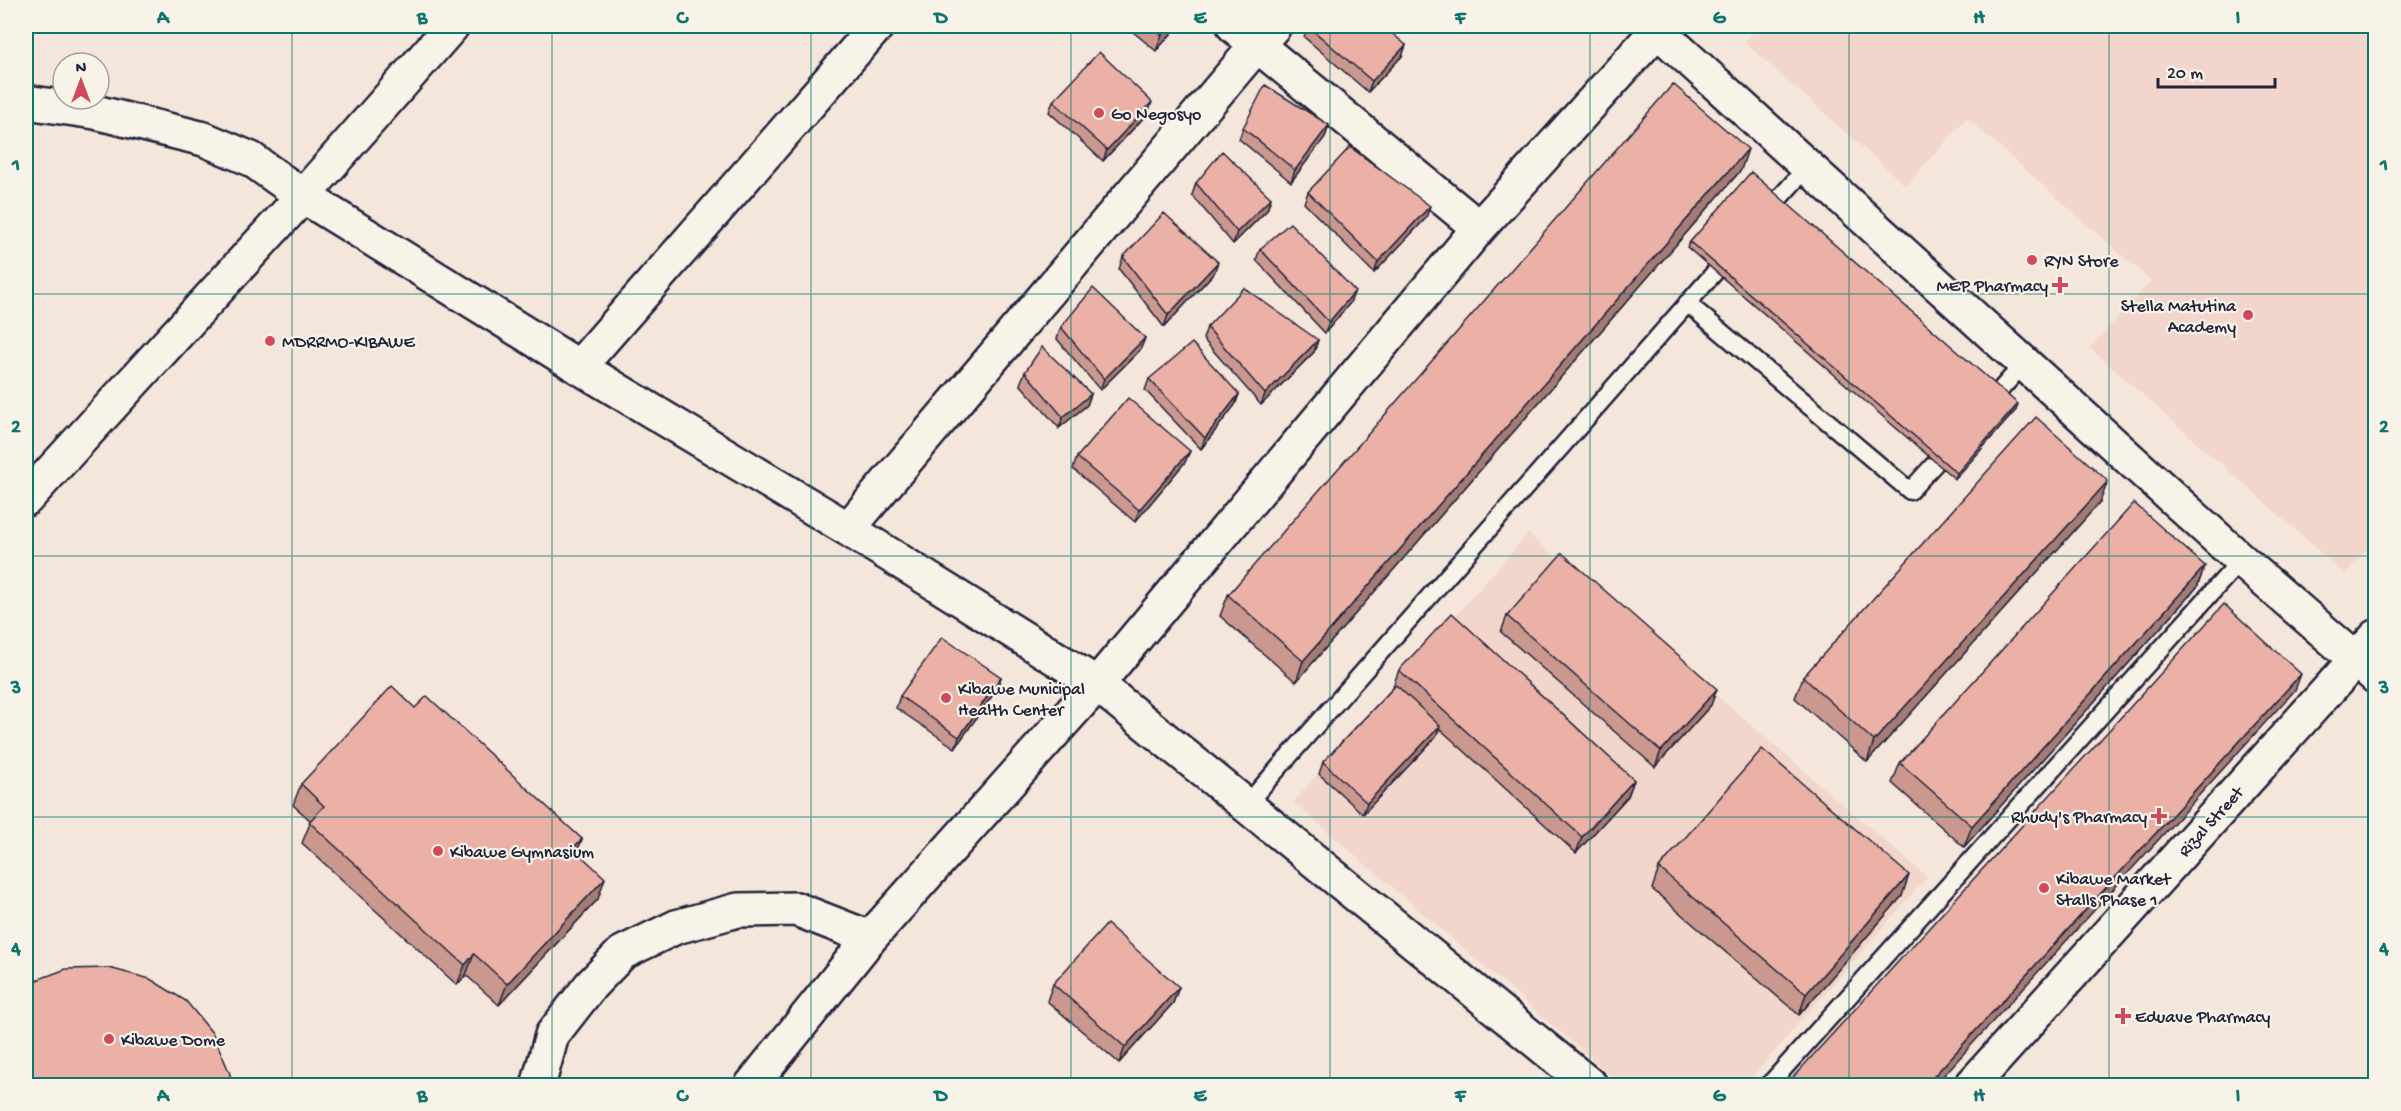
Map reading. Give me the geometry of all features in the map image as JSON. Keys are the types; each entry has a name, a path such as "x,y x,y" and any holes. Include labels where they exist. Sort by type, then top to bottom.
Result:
{"street":[{"path":"26,499 303,196 452,26"},
{"path":"579,367 877,26"},
{"path":"752,1086 870,939 1097,684 1479,228 1659,28 2241,560 2369,658"},
{"path":"848,529 1255,32 1479,228"},
{"path":"26,102 95,112 204,139 251,159 303,196 1097,684 1586,1084"},
{"name":"Rizal Street","path":"1971,1086 2369,658"},
{"path":"538,1086 552,1035 591,986 622,953 676,927 738,910 796,909 870,939"}],"lane":[{"path":"1755,226 1808,166"},
{"path":"1246,805 1740,243"},
{"path":"1687,303 1910,491 1963,432"},
{"path":"1978,414 2024,363"},
{"path":"1768,1086 2241,560"}],"shaded area":[{"name":"Stella Matutina Academy","path":"1759,26 2375,26 2375,540 2345,574 2090,348 2151,281 1967,118 1906,186 1744,42"},
{"path":"1528,533 1927,877 1745,1085 1622,1085 1293,802"}],"building":[{"path":"1151,26 1170,26 1162,35"},
{"path":"1308,26 1383,26 1406,45 1372,81"},
{"name":"Go Negosyo","path":"1099,52 1152,102 1107,150 1053,101"},
{"path":"1673,84 1748,149 1303,661 1228,595"},
{"path":"1265,85 1329,125 1295,170 1243,128"},
{"path":"1350,147 1430,206 1378,262 1308,192"},
{"path":"1222,151 1271,198 1237,232 1196,183"},
{"path":"1751,172 2018,404 1957,473 1690,242"},
{"path":"1164,213 1218,262 1168,315 1123,257"},
{"path":"1290,223 1355,291 1329,322 1260,249"},
{"path":"1093,288 1145,338 1104,379 1061,327"},
{"path":"1244,288 1318,340 1265,394 1207,327"},
{"path":"1192,343 1239,394 1205,438 1149,379"},
{"path":"1042,347 1091,394 1063,417 1025,372"},
{"path":"1128,398 1190,451 1139,510 1077,457"},
{"path":"2036,417 2108,481 1874,741 1803,677"},
{"path":"2134,503 2205,566 1972,826 1900,763"},
{"path":"1562,553 1717,689 1661,751 1507,616"},
{"name":"Kibawe Market Stalls Phase 1","path":"2224,604 2301,674 1925,1086 1785,1086"},
{"path":"1452,613 1634,780 1582,837 1399,670"},
{"name":"Kibawe Municipal Health Center","path":"942,637 1001,677 959,737 900,696"},
{"path":"1396,685 1440,726 1367,803 1323,762"},
{"name":"Kibawe Gymnasium","path":"392,686 415,708 427,696 582,839 573,848 605,878 507,984 474,954 465,965 309,822 324,806 301,784"},
{"path":"1762,749 1909,875 1806,994 1659,868"},
{"path":"1107,924 1179,987 1125,1047 1053,984"},
{"name":"Kibawe Dome","path":"109,968 150,979 186,1001 213,1034 230,1074 231,1086 26,1086 26,984 66,969"}],"place":[{"name":"Go Negosyo","path":"1099,113"},
{"name":"RYN Store","path":"2032,260"},
{"name":"MEP Pharmacy","path":"2060,285"},
{"name":"Stella Matutina Academy","path":"2248,315"},
{"name":"MDRRMO-KIBAWE","path":"270,341"},
{"name":"Kibawe Municipal Health Center","path":"946,698"},
{"name":"Rhudy's Pharmacy","path":"2159,816"},
{"name":"Kibawe Gymnasium","path":"438,851"},
{"name":"Kibawe Market Stalls Phase 1","path":"2044,888"},
{"name":"Eduave Pharmacy","path":"2123,1016"},
{"name":"Kibawe Dome","path":"109,1039"}]}
